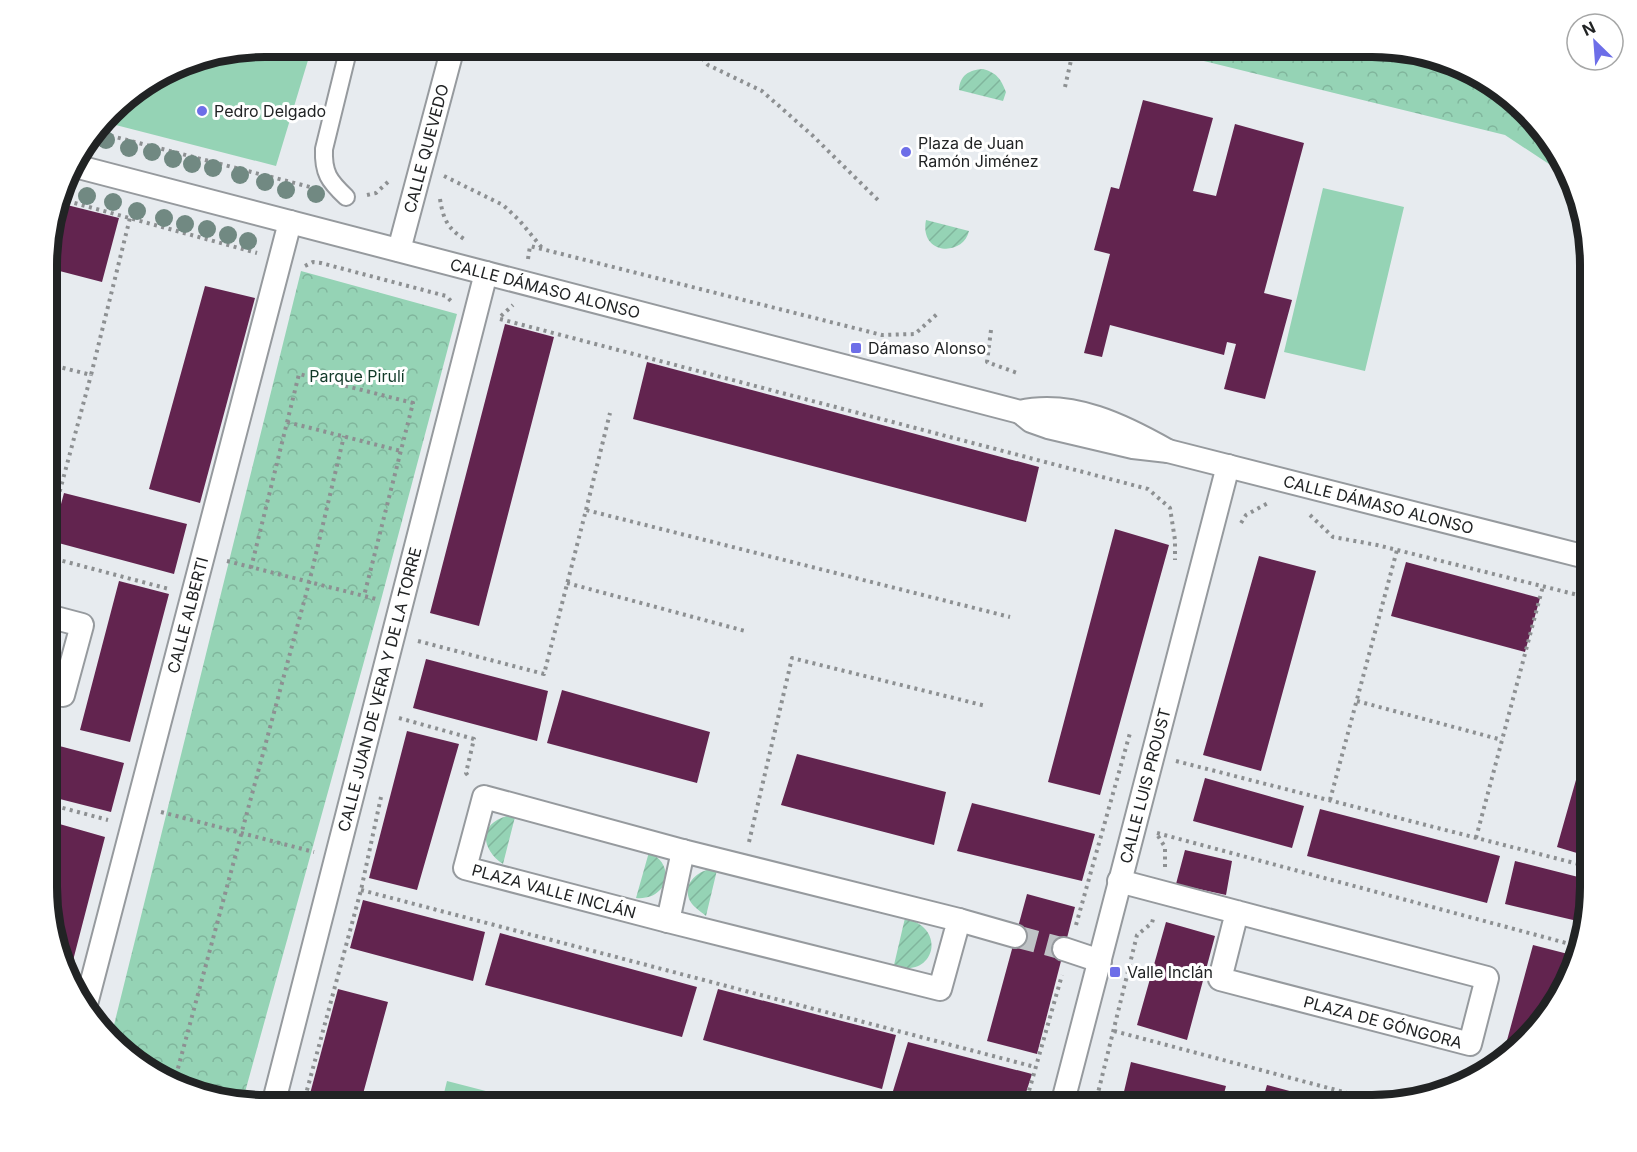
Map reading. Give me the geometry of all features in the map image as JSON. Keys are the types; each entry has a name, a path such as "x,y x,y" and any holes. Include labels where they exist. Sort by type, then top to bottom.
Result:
{"street":[{"path":"346,57 324,149 324,161 330,181 346,197"},
{"name":"CALLE QUEVEDO","path":"399,250 450,57"},
{"name":"CALLE DÁMASO ALONSO","path":"82,168 1020,412 1031,421 1047,427 1133,447 1168,451 1580,555"},
{"name":"CALLE ALBERTI","path":"89,997 290,222"},
{"name":"CALLE JUAN DE VERA Y DE LA TORRE","path":"276,1095 486,273"},
{"name":"CALLE LUIS PROUST","path":"1065,1095 1228,466"},
{"path":"57,618 81,625 63,695 57,693"},
{"path":"484,797 683,851 1015,936"},
{"name":"PLAZA VALLE INCLÁN","path":"484,797 465,868 668,921 940,989 959,920"},
{"path":"668,921 683,851"},
{"name":"PLAZA DE GÓNGORA","path":"1119,881 1237,912 1487,978 1470,1044 1220,979 1237,912"},
{"path":"1064,949 1101,961"}],"path":[{"path":"701,57 708,65 762,91 812,135 880,202"},
{"path":"1065,87 1072,57"},
{"path":"104,134 346,197 376,194 393,177"},
{"path":"438,173 503,206 519,220 543,250"},
{"path":"439,194 443,217 448,227 472,244"},
{"path":"67,201 249,249 257,253 261,262"},
{"path":"57,502 130,217"},
{"path":"527,262 530,246 882,335 915,334 937,314"},
{"path":"301,271 313,262 321,263 446,296 453,303"},
{"path":"500,318 1148,489 1170,508 1175,540 1175,561"},
{"path":"991,330 987,362 1020,374"},
{"path":"57,366 91,375"},
{"path":"251,568 299,374 413,402 364,596"},
{"path":"414,640 544,674 610,412"},
{"path":"287,422 401,451"},
{"path":"176,1075 309,583 344,436"},
{"path":"1240,524 1246,515 1268,503 1278,506"},
{"path":"586,510 1010,617"},
{"path":"1299,512 1310,514 1333,537 1397,550 1580,595"},
{"path":"1330,800 1397,550"},
{"path":"57,559 171,589"},
{"path":"224,561 381,600"},
{"path":"567,583 745,631"},
{"path":"1476,838 1543,586"},
{"path":"744,865 792,658 986,706"},
{"path":"1357,701 1502,740"},
{"path":"397,718 474,739 466,773 484,797"},
{"path":"1076,926 1130,732"},
{"path":"1173,771 1175,760 1580,864"},
{"path":"138,805 366,866"},
{"path":"57,806 117,823"},
{"path":"1159,823 1156,833 1165,847 1165,868"},
{"path":"1156,833 1572,945"},
{"path":"361,890 1035,1067"},
{"path":"1097,1095 1137,935 1152,924 1154,915"},
{"path":"1028,1095 1062,975"},
{"path":"1113,1031 1355,1095"}],"green space":[{"name":"Pedro Delgado","path":"251,57 309,57 276,166 113,124 149,92 185,73 211,64"},
{"path":"1188,57 1386,57 1426,64 1452,73 1499,100 1537,138 1556,169 1505,135"},
{"path":"983,69 992,72 1000,80 1006,92 1003,101 959,90 966,74"},
{"path":"1323,188 1404,207 1365,371 1284,352"},
{"path":"926,220 969,231 959,245 951,248 935,246 929,240 926,232"},
{"name":"Parque Pirulí","path":"301,271 457,314 381,600 244,1094 198,1084 173,1074 138,1052 113,1029"},
{"path":"507,816 515,817 503,864 490,851 486,837 491,825"},
{"path":"649,852 663,865 666,873 665,881 662,888 655,894 636,898"},
{"path":"711,869 717,870 706,916 690,902 688,888 697,875"},
{"path":"905,918 919,924 928,932 931,942 931,952 926,960 918,966 907,968 894,965"},
{"path":"447,1081 501,1095 444,1095"}],"building":[{"path":"1143,100 1213,118 1193,191 1216,196 1235,124 1304,143 1264,293 1292,300 1265,399 1224,389 1236,344 1227,342 1224,355 1110,325 1102,357 1084,353 1110,254 1094,250 1111,187 1119,189"},
{"path":"66,205 119,218 102,282 57,270 59,238"},
{"path":"205,286 255,298 200,503 149,489"},
{"path":"505,324 554,337 479,626 430,613"},
{"path":"647,362 1039,467 1026,522 633,419"},
{"path":"64,493 187,524 174,574 57,543 57,519"},
{"path":"1115,529 1169,545 1100,795 1048,782"},
{"path":"1259,556 1316,571 1261,771 1203,755"},
{"path":"1406,562 1540,598 1525,652 1391,616"},
{"path":"119,581 169,594 130,742 80,730"},
{"path":"426,659 548,691 537,741 413,708"},
{"path":"562,690 710,732 697,783 547,743"},
{"path":"407,731 459,744 417,890 369,878"},
{"path":"57,745 124,763 111,812 57,798"},
{"path":"797,754 946,792 934,845 781,805"},
{"path":"1580,766 1580,854 1557,847"},
{"path":"1205,778 1304,806 1292,848 1193,821"},
{"path":"972,803 1095,834 1082,881 957,851"},
{"path":"1320,809 1500,856 1487,903 1307,856"},
{"path":"57,823 105,837 72,964 64,941 57,901"},
{"path":"1185,850 1232,861 1226,895 1176,884"},
{"path":"1515,861 1580,877 1577,921 1505,904"},
{"path":"1027,894 1075,907 1037,1054 987,1041"},
{"path":"363,900 485,932 473,981 350,948"},
{"path":"1166,922 1215,936 1187,1040 1137,1025"},
{"path":"500,933 697,987 682,1037 485,985"},
{"path":"1533,945 1568,954 1552,991 1537,1014 1506,1046"},
{"path":"338,989 388,1002 363,1095 310,1095"},
{"path":"718,989 896,1035 882,1089 703,1040"},
{"path":"908,1042 1032,1074 1025,1095 910,1095 893,1091"},
{"path":"1131,1062 1226,1086 1224,1095 1123,1095"},
{"path":"1267,1085 1304,1095 1264,1095"}],"tunnel":[{"path":"1015,936 1064,949"}],"place":[{"name":"Pedro Delgado","path":"202,111"},
{"name":"Plaza de Juan Ramón Jiménez","path":"906,152"},
{"name":"Dámaso Alonso","path":"856,348"},
{"name":"Valle Inclán","path":"1115,972"}]}
